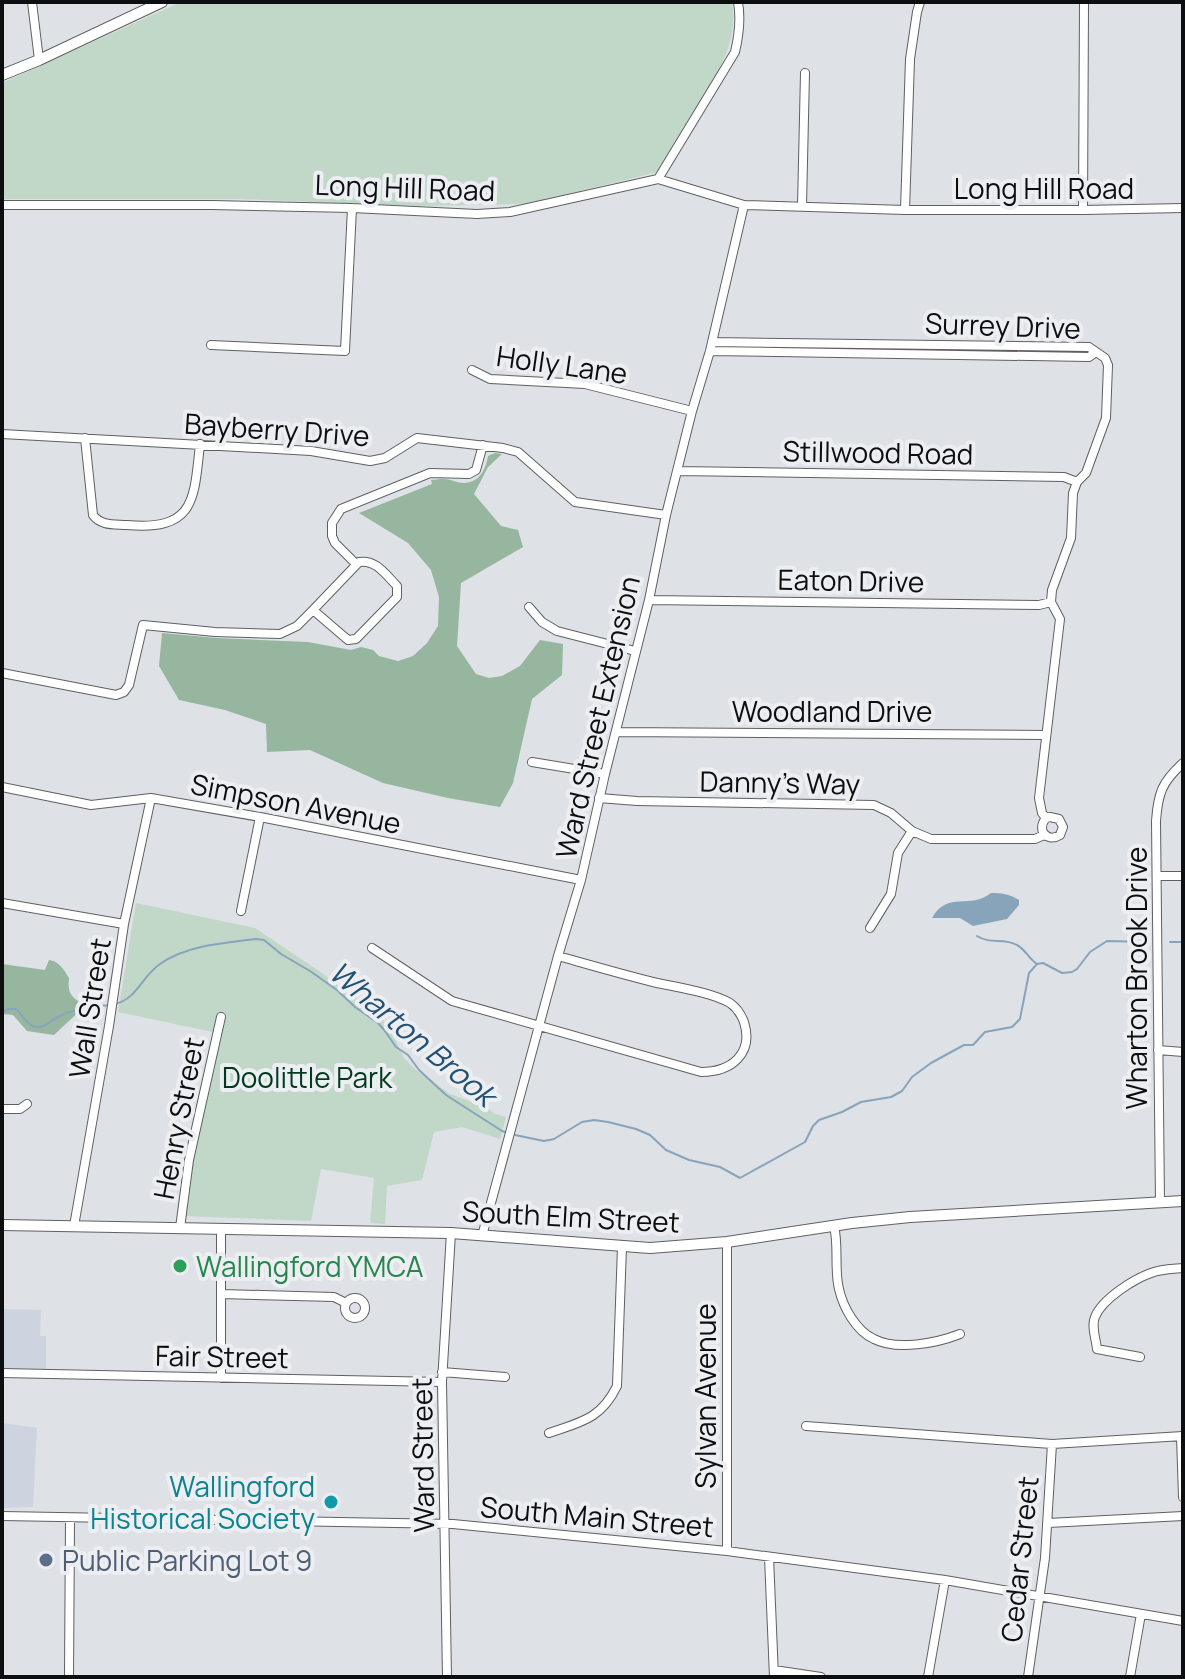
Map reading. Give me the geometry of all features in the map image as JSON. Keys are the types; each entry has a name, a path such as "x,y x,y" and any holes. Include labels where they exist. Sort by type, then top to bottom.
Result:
{"main road":[{"path":"2,75 162,2"},
{"name":"South Elm Street","path":"2,1225 451,1233 670,1248 910,1217 1183,1201"}],"street":[{"path":"32,2 39,60"},
{"path":"658,179 735,52 739,36 738,2"},
{"path":"905,210 910,59 920,2"},
{"path":"1083,210 1084,2"},
{"path":"802,206 805,73"},
{"name":"Long Hill Road","path":"2,205 212,205 477,214 510,212 658,179 744,205 905,210 1183,208"},
{"name":"Ward Street Extension","path":"482,1236 581,880 649,600 666,515 711,346 744,205"},
{"path":"211,345 345,351 352,208"},
{"name":"Surrey Drive","path":"711,346 1089,357 1096,352 1105,358 1108,365 1106,418 1086,473 1077,482"},
{"name":"Holly Lane","path":"472,370 490,379 585,384 692,411"},
{"name":"Bayberry Drive","path":"2,434 311,451 370,461 385,458 417,438 483,445 518,452 575,502 666,515"},
{"path":"85,438 93,515 100,522 142,526 166,523 189,504 195,489 200,444"},
{"path":"356,564 332,536 332,523 341,509 430,473 469,474 476,470 483,445"},
{"name":"Stillwood Road","path":"678,471 1064,477 1077,482"},
{"path":"1046,818 1039,798 1060,619 1051,602 1052,590 1071,538 1073,493 1077,482"},
{"path":"2,673 116,695 124,692 129,685 143,625 280,634 289,631 313,610 356,564 368,560 397,586 397,597 356,639 348,640 313,610"},
{"name":"Eaton Drive","path":"649,600 1039,605 1051,602"},
{"path":"529,607 542,622 557,631 635,651"},
{"name":"Woodland Drive","path":"617,732 1046,735"},
{"path":"532,762 605,774"},
{"name":"Wharton Brook Drive","path":"1160,1202 1158,801 1170,774 1183,763"},
{"name":"Simpson Avenue","path":"2,787 91,805 151,798 581,880"},
{"name":"Wall Street","path":"74,1226 124,924 151,798"},
{"name":"Danny's Way","path":"599,798 874,805 883,807 912,831 931,839 1035,839 1044,835"},
{"path":"241,911 260,817"},
{"path":"1046,818 1059,819 1063,827 1056,838 1044,835 1041,828 1046,818"},
{"path":"870,928 891,894 898,853 912,831"},
{"path":"1158,876 1183,876"},
{"path":"2,903 124,924"},
{"path":"372,948 452,1001 701,1072 717,1071 731,1065 741,1055 747,1041 745,1026 740,1012 722,999 558,956"},
{"name":"Henry Street","path":"180,1228 189,1160 221,1017"},
{"path":"1158,1050 1183,1052"},
{"path":"2,1109 20,1109 27,1104"},
{"path":"834,1226 838,1287 849,1317 873,1339 896,1345 940,1342 960,1334"},
{"path":"221,1229 221,1378"},
{"name":"Ward Street","path":"447,1677 442,1377 451,1233"},
{"name":"Sylvan Avenue","path":"727,1242 727,1551"},
{"path":"549,1433 598,1413 608,1403 617,1386 622,1247"},
{"path":"1140,1357 1097,1349 1095,1316 1126,1285 1149,1273 1183,1268"},
{"path":"221,1294 334,1297 346,1303"},
{"name":"Fair Street","path":"2,1373 221,1378 505,1377"},
{"path":"806,1426 1052,1444 1182,1436 1183,1497"},
{"name":"Cedar Street","path":"1028,1677 1048,1523 1052,1444"},
{"name":"South Main Street","path":"2,1516 445,1524 727,1551 945,1580 1183,1621"},
{"path":"1048,1523 1183,1516"},
{"path":"69,1677 70,1519"},
{"path":"769,1557 774,1674 821,1677"},
{"path":"928,1677 945,1580"},
{"path":"1130,1677 1141,1614"}],"shaded area":[{"path":"2,1309 41,1310 40,1336 46,1336 46,1370 2,1370"},
{"path":"2,1423 37,1428 33,1507 2,1508"}],"green space":[{"path":"181,2 732,2 733,17 729,44 719,70 658,172 526,204 415,206 240,199 2,199 2,83"},
{"path":"502,454 488,467 474,494 501,526 518,530 523,547 461,583 457,646 476,674 489,678 502,676 520,666 540,640 563,644 562,675 532,699 513,783 500,807 383,783 310,750 267,752 266,724 225,710 179,700 159,666 162,633 308,642 351,650 361,647 398,661 413,656 427,643 438,626 439,597 431,570 408,543 359,513 432,484 431,480 474,481 483,470 488,456"},
{"name":"Doolittle Park","path":"136,903 255,928 372,1006 404,1058 416,1070 450,1094 506,1117 500,1139 462,1127 434,1132 422,1180 387,1186 385,1224 370,1223 374,1178 321,1169 311,1221 184,1216 197,1139 222,1034 118,1012"},
{"path":"49,960 63,969 69,978 71,995 85,1006 54,1035 27,1031 13,1015 2,1014 2,964 45,970"}],"water":[{"path":"991,893 1005,894 1019,900 1019,905 1007,919 973,926 960,918 932,918 938,910 952,902 975,900"}],"waterway":[{"path":"977,936 1017,945 1037,964"},
{"name":"Wharton Brook","path":"115,1004 129,997 160,964 182,953 219,944 264,940 337,990 378,1023 396,1047 408,1055 446,1095 508,1133"},
{"name":"Wharton Brook","path":"515,1135 544,1141 554,1139 582,1122 608,1122 636,1129 650,1135 666,1150 689,1160 720,1167 740,1178 805,1142 819,1120 861,1102 891,1097 902,1091 912,1077 931,1063 964,1045 973,1045 985,1032 1012,1027 1020,1019 1029,973 1037,964 1043,963 1062,973 1072,972 1090,952 1107,941 1147,942"},
{"name":"Wharton Brook","path":"1170,942 1183,942"},
{"name":"Wharton Brook","path":"2,1012 16,1009 29,1024 38,1027 69,1012 108,1005"}],"place":[{"name":"Wallingford YMCA","path":"180,1266"},
{"name":"Wallingford Historical Society","path":"331,1502"},
{"name":"Public Parking Lot 9","path":"46,1560"}]}
